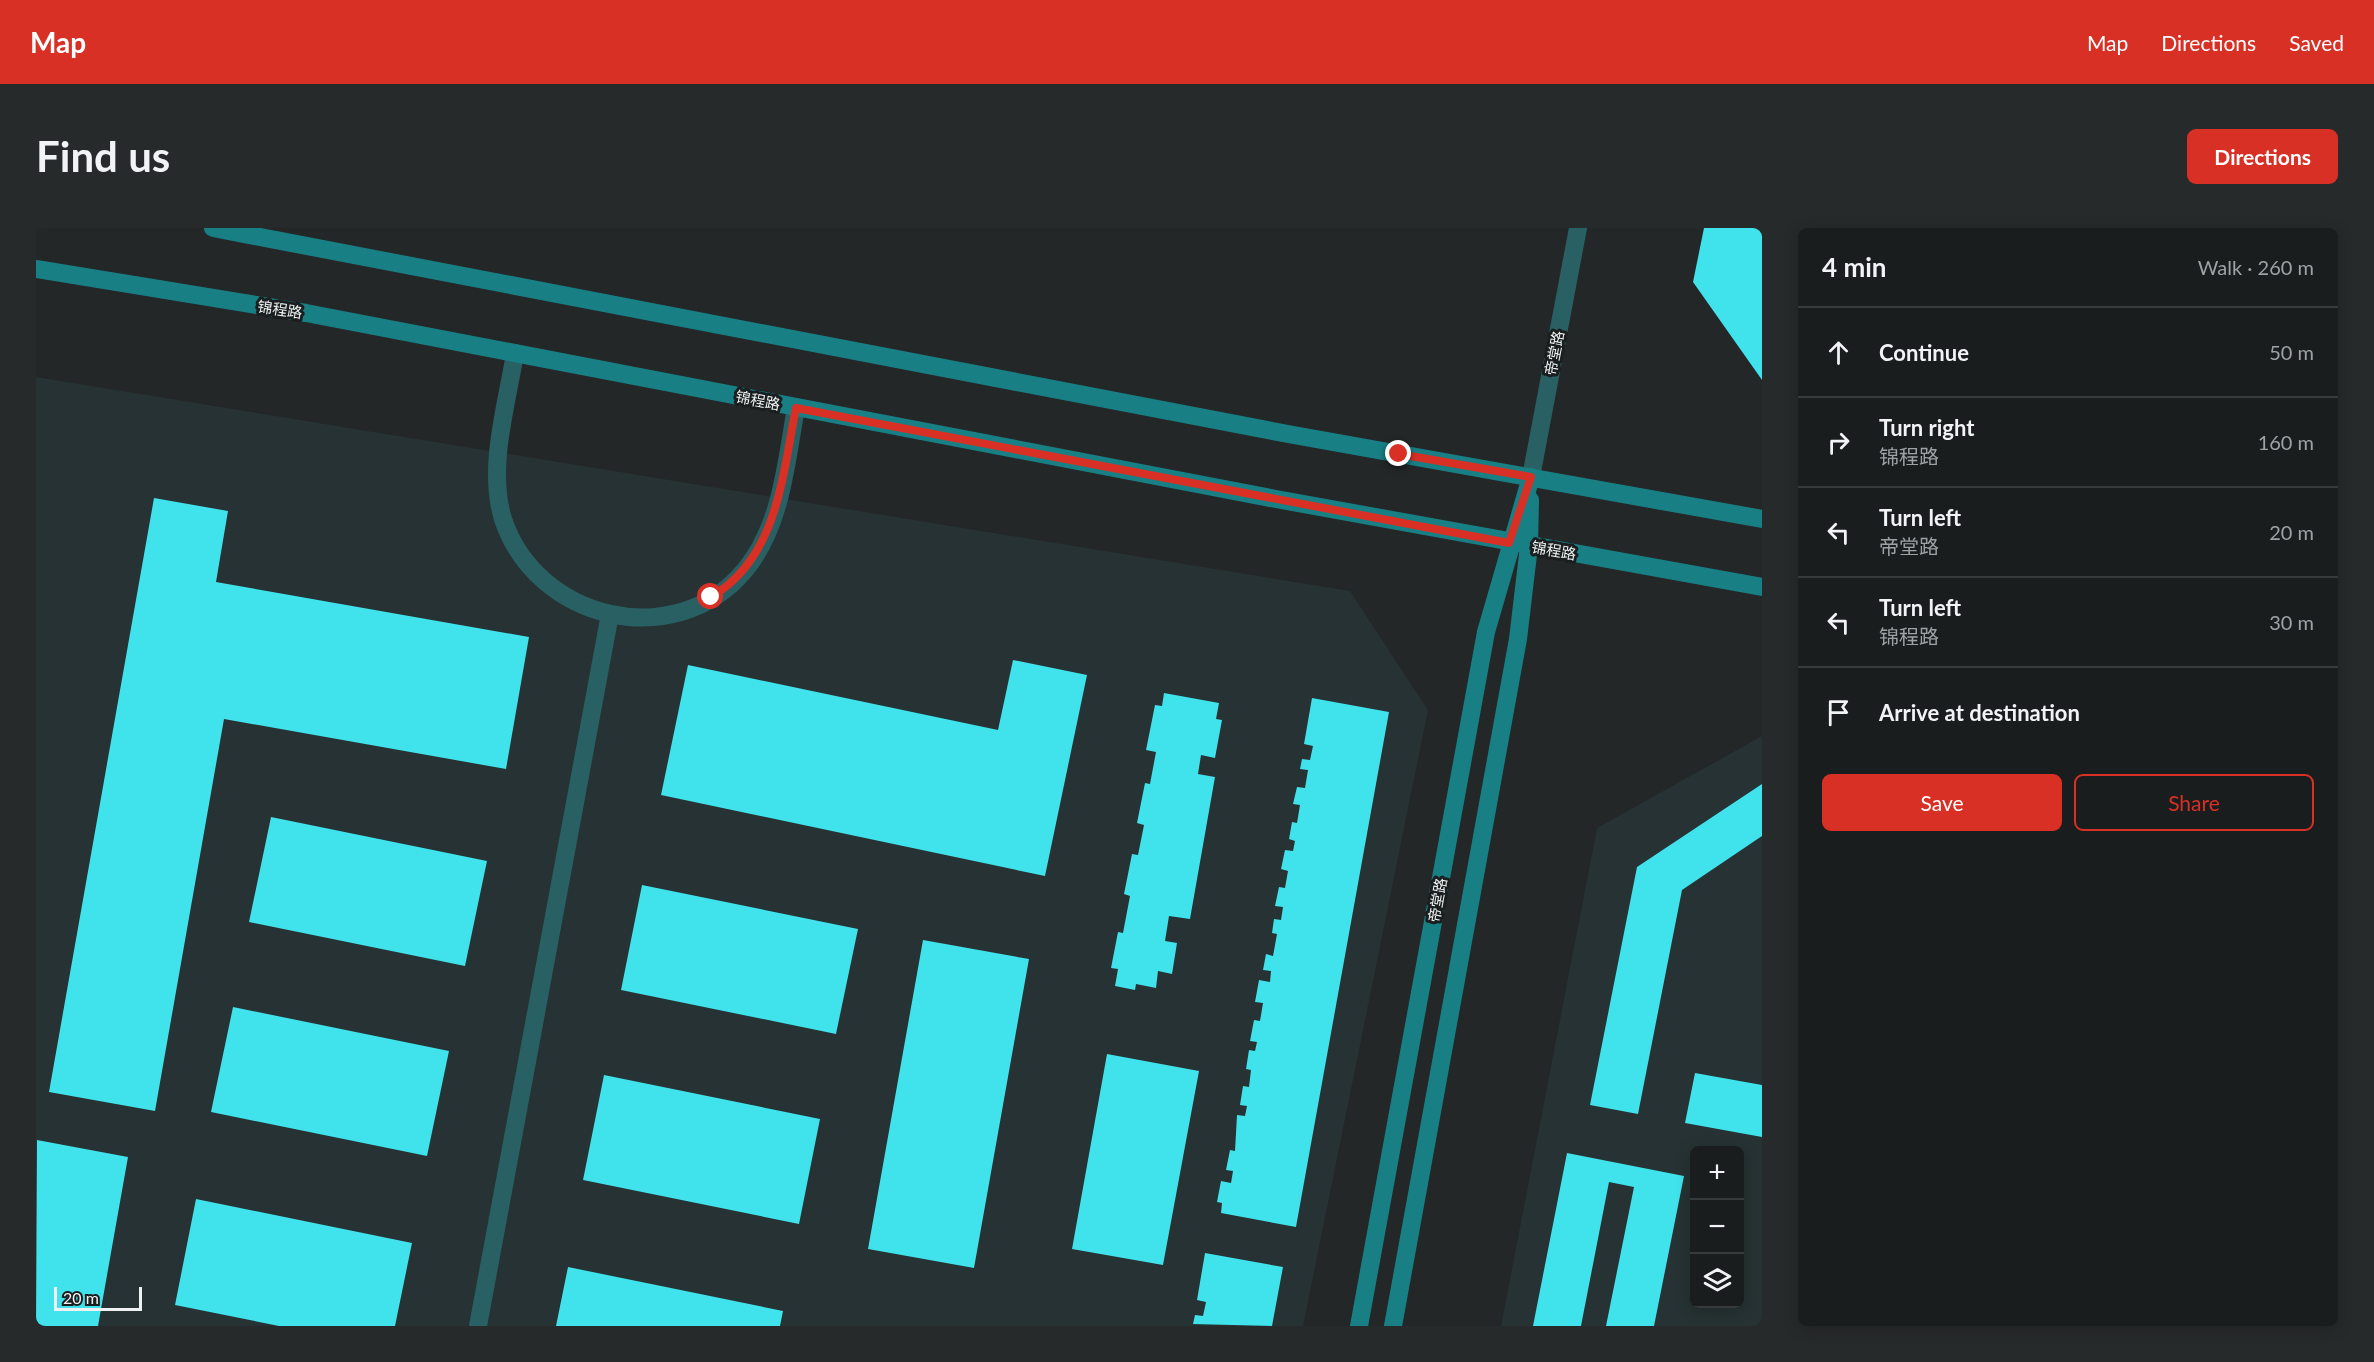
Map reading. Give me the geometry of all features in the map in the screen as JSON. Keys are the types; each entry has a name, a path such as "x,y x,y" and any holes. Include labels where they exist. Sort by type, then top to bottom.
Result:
{"main road":[{"path":"213,228 1288,434 1762,519"},
{"name":"锦程路","path":"36,269 306,313 1509,543 1762,588"},
{"name":"帝堂路","path":"1359,1326 1486,632 1509,543 1531,477"},
{"name":"帝堂路","path":"1393,1326 1518,639 1529,546 1531,477"}],"street":[{"name":"帝堂路","path":"1531,477 1578,228"},
{"path":"515,353 497,477 503,517 512,541 533,571 563,597 610,614 644,618 669,615 698,605 724,589 745,570 763,543 776,511 796,408"},
{"path":"477,1326 610,614"}],"shaded area":[{"path":"36,377 1350,591 1428,710 1303,1326 36,1326"},
{"path":"1762,736 1762,1326 1501,1326 1597,828"}],"building":[{"path":"1704,228 1762,228 1762,380 1693,282"},
{"path":"154,498 228,511 216,582 529,637 506,769 224,719 155,1111 49,1092"},
{"path":"1013,660 1087,675 1045,876 661,795 688,665 998,730"},
{"path":"1164,693 1219,703 1216,719 1222,720 1215,758 1201,755 1198,774 1215,777 1190,919 1169,916 1165,941 1177,943 1172,974 1158,971 1156,988 1136,984 1135,990 1115,986 1118,969 1111,968 1118,932 1123,933 1130,896 1124,894 1132,854 1138,855 1144,825 1137,823 1145,783 1150,784 1156,752 1146,750 1155,705 1162,706"},
{"path":"1312,698 1389,712 1296,1227 1221,1213 1222,1203 1217,1202 1221,1181 1231,1183 1233,1171 1226,1170 1230,1150 1235,1151 1237,1115 1245,1116 1247,1106 1240,1105 1243,1086 1249,1087 1251,1070 1246,1069 1249,1050 1255,1051 1257,1042 1250,1041 1254,1020 1260,1021 1263,1003 1255,1002 1259,980 1270,982 1271,971 1263,970 1266,954 1273,956 1277,934 1272,933 1274,919 1281,920 1283,907 1275,906 1279,887 1285,888 1288,871 1281,869 1285,850 1293,851 1295,841 1289,839 1292,822 1297,823 1300,805 1293,804 1297,787 1305,788 1308,770 1300,769 1302,759 1310,760 1313,746 1304,744"},
{"path":"1762,784 1762,836 1682,890 1638,1114 1590,1105 1637,867"},
{"path":"271,817 487,861 465,966 249,922"},
{"path":"642,885 858,929 836,1034 621,990"},
{"path":"923,940 1029,959 974,1268 868,1249"},
{"path":"233,1007 449,1051 427,1156 211,1112"},
{"path":"1107,1054 1199,1071 1163,1265 1072,1249"},
{"path":"1695,1073 1762,1085 1762,1137 1685,1123"},
{"path":"604,1075 820,1119 799,1224 583,1180"},
{"path":"37,1140 128,1157 98,1326 36,1326"},
{"path":"1567,1153 1684,1176 1654,1326 1606,1326 1634,1187 1609,1182 1581,1326 1533,1326"},
{"path":"196,1199 412,1243 395,1326 279,1326 175,1305"},
{"path":"1205,1253 1283,1267 1272,1326 1193,1324 1195,1315 1203,1316 1206,1302 1197,1300"},
{"path":"568,1267 783,1311 780,1326 556,1326"}],"route":[{"path":"711,597 724,589 745,570 763,543 776,511 796,408 1509,543 1531,477 1399,454"}]}
